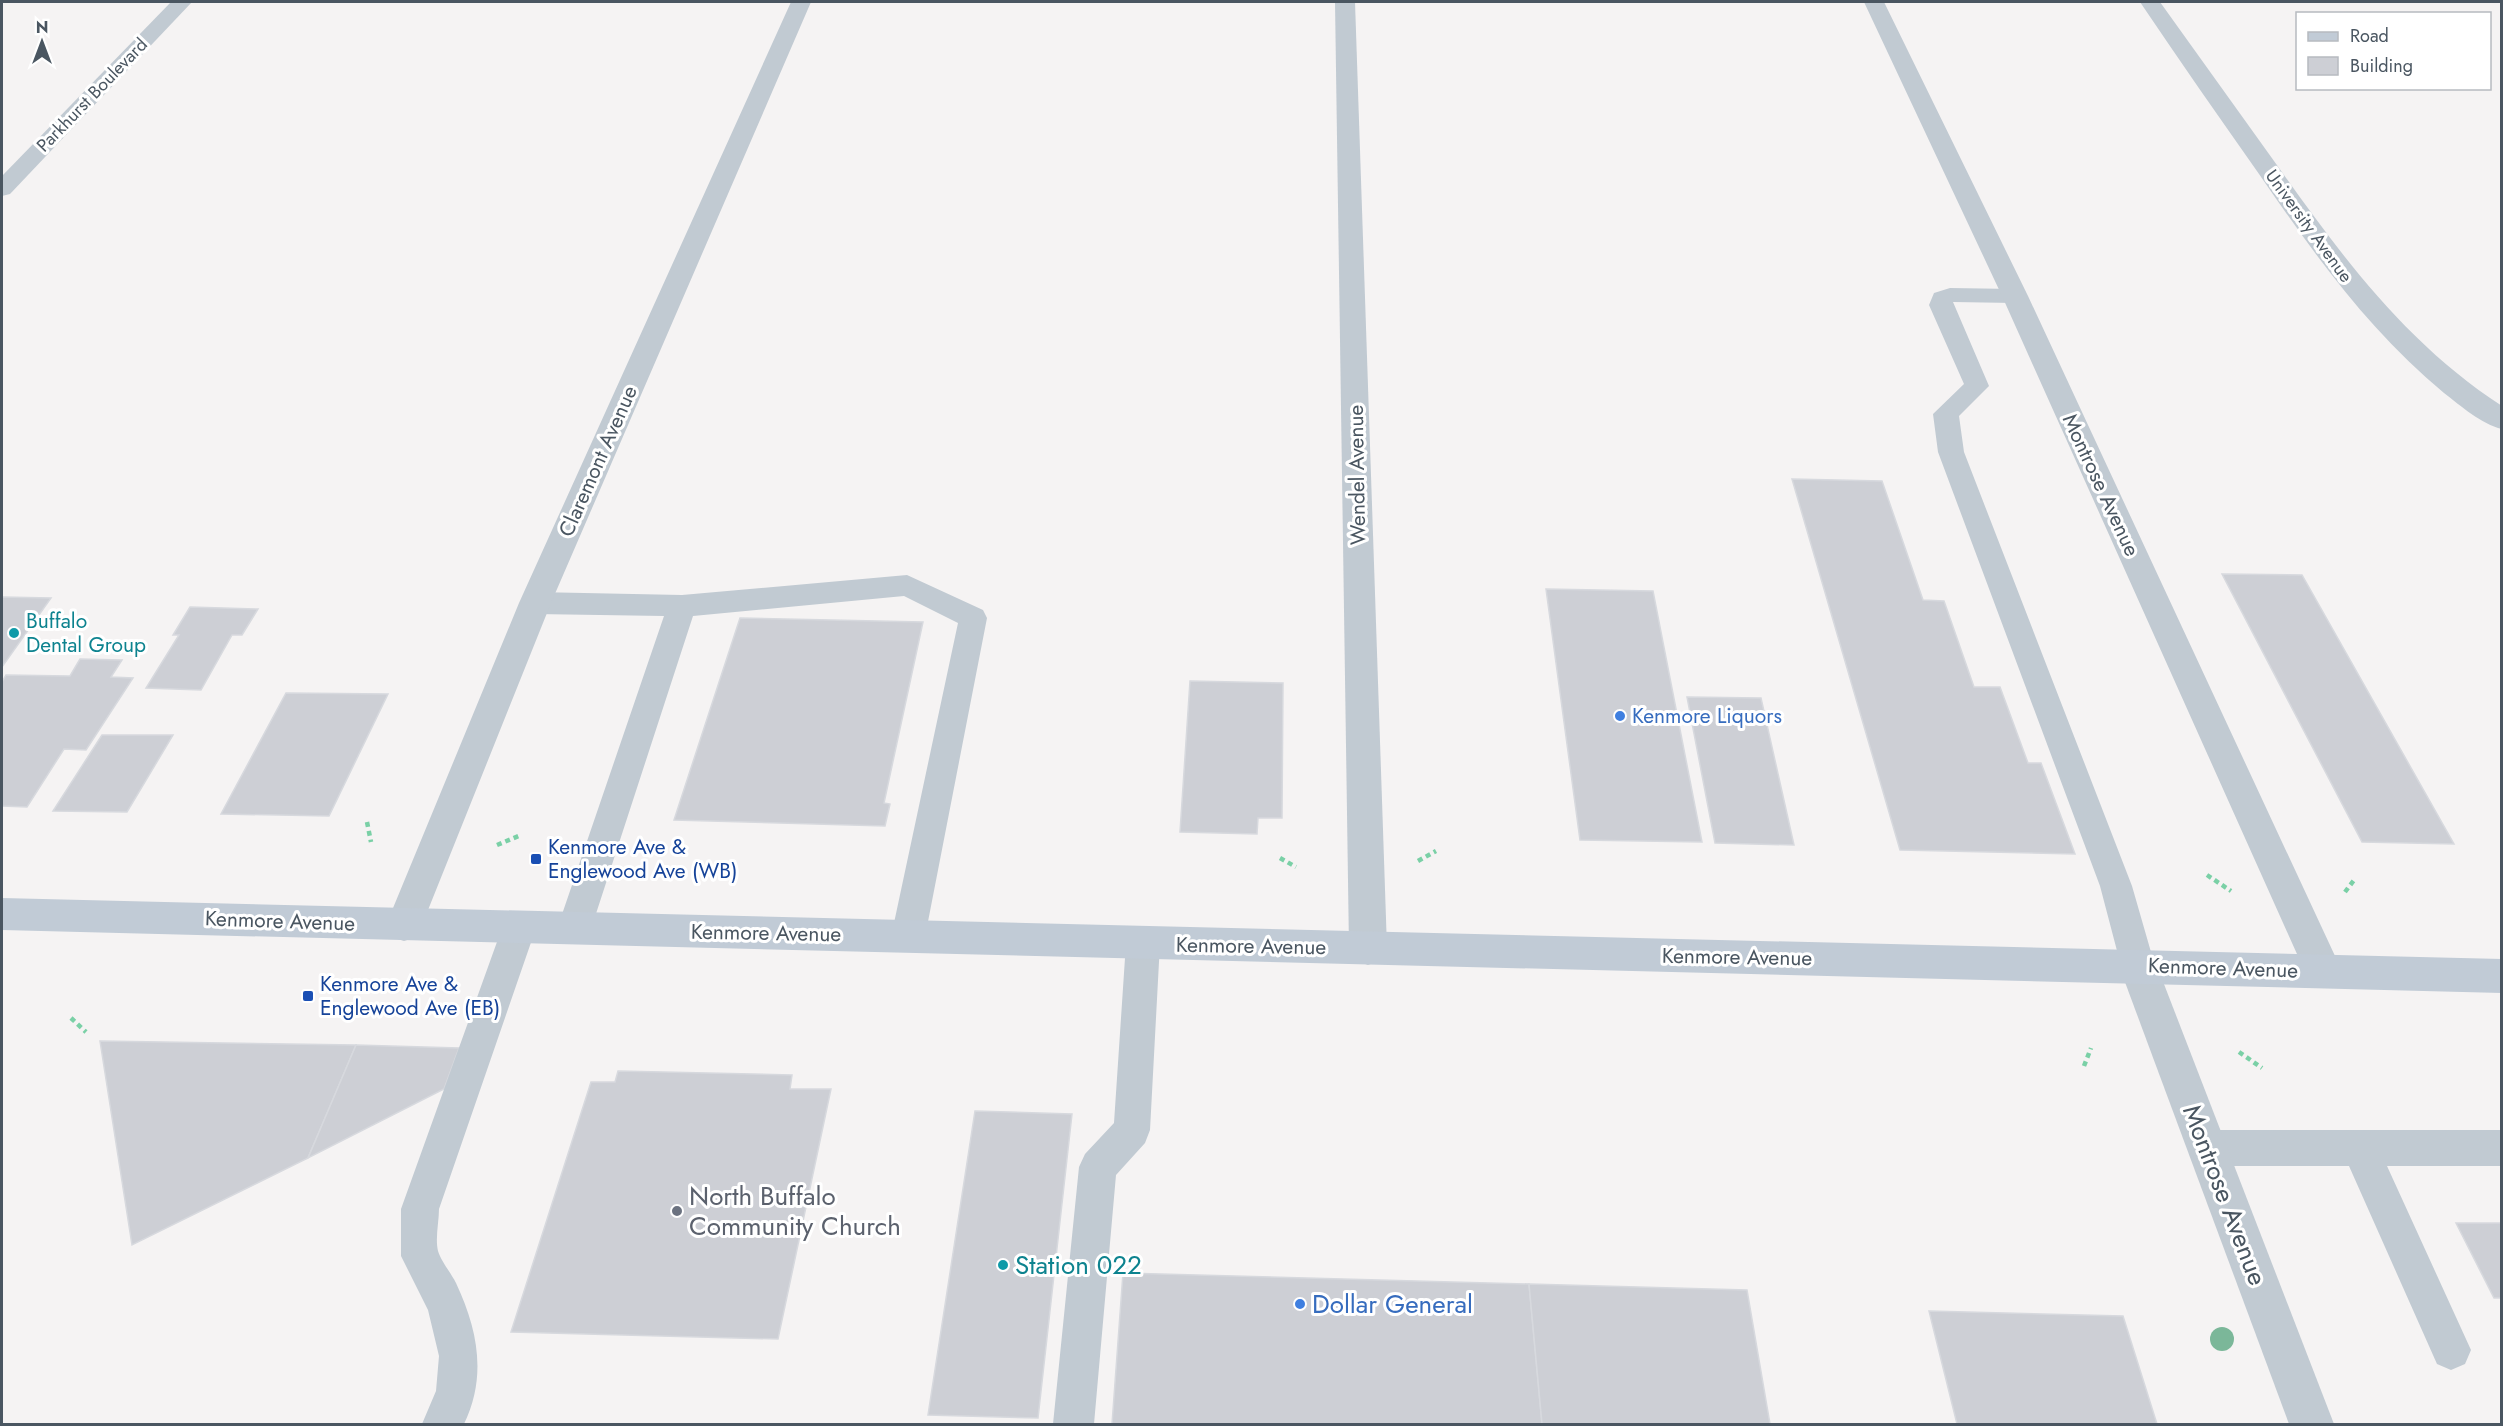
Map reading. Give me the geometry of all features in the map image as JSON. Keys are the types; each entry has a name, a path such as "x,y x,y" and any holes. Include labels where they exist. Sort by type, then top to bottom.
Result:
{"main road":[{"name":"Kenmore Avenue","path":"2,914 2502,976"}],"street":[{"name":"Parkhurst Boulevard","path":"2,189 182,2"},
{"name":"Claremont Avenue","path":"404,925 535,603 801,2"},
{"name":"Wendel Avenue","path":"1345,2 1368,948"},
{"name":"Montrose Avenue","path":"1874,2 2015,296 2323,971"},
{"name":"University Avenue","path":"2150,2 2327,254 2377,317 2432,369 2502,420"},
{"name":"Montrose Avenue","path":"2138,966 2312,1425"}],"lane":[{"path":"2015,296 1950,295 1942,298 1941,305 1977,386 1946,414 1946,429 1951,452 2116,886 2138,966"},
{"path":"535,603 682,606 908,585 973,618 908,937"},
{"path":"574,929 682,606"},
{"path":"442,1425 452,1409 459,1382 459,1357 454,1331 440,1291 419,1253 420,1209 519,928"},
{"path":"1073,1425 1098,1167 1131,1130 1143,943"},
{"path":"2207,1148 2502,1148"},
{"path":"2360,1148 2451,1350"}],"path":[{"path":"367,822 371,842"},
{"path":"497,845 520,835"},
{"path":"1418,861 1436,851"},
{"path":"1280,858 1296,867"},
{"path":"2207,875 2231,891"},
{"path":"2345,892 2354,880"},
{"path":"71,1018 87,1032"},
{"path":"2084,1066 2091,1048"},
{"path":"2239,1052 2262,1068"}],"building":[{"path":"1792,479 1882,481 1923,600 1944,601 1974,687 2000,687 2028,763 2041,763 2075,854 1900,850"},
{"path":"2222,574 2302,575 2454,844 2362,842"},
{"name":"Kenmore Liquors","path":"1546,589 1653,591 1702,842 1580,840"},
{"name":"Buffalo Dental Group","path":"2,597 51,598 2,667"},
{"path":"190,607 258,609 242,635 232,635 201,690 146,688 179,635 173,635"},
{"path":"740,618 923,622 884,803 890,804 885,826 674,820"},
{"path":"80,659 122,660 111,677 133,678 86,750 64,749 27,807 2,806 2,682 6,675 70,676"},
{"path":"1190,681 1283,683 1282,818 1258,818 1257,834 1180,832"},
{"path":"286,693 388,694 329,816 221,814"},
{"path":"1687,697 1761,698 1794,845 1715,843"},
{"path":"102,735 173,735 127,812 53,811"},
{"path":"100,1041 356,1045 308,1158 132,1245"},
{"path":"356,1045 459,1048 444,1089 308,1158"},
{"name":"North Buffalo Community Church","path":"618,1071 792,1075 790,1089 831,1089 778,1339 511,1332 591,1082 615,1082"},
{"name":"Station 022","path":"975,1111 1072,1114 1038,1418 928,1415"},
{"path":"2456,1223 2502,1223 2502,1298 2494,1298"},
{"path":"1123,1273 1529,1284 1542,1424 1112,1424"},
{"path":"1529,1284 1747,1290 1770,1424 1542,1424"},
{"path":"1929,1311 2123,1316 2157,1424 1957,1424"}],"place":[{"name":"Buffalo Dental Group","path":"14,633"},
{"name":"Kenmore Liquors","path":"1620,716"},
{"name":"Kenmore Ave & Englewood Ave (WB)","path":"536,859"},
{"name":"Kenmore Ave & Englewood Ave (EB)","path":"308,996"},
{"name":"North Buffalo Community Church","path":"677,1211"},
{"name":"Station 022","path":"1003,1265"},
{"name":"Dollar General","path":"1300,1304"}]}
